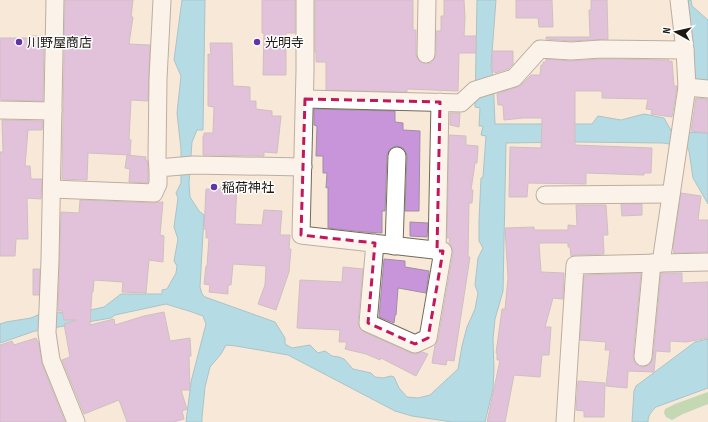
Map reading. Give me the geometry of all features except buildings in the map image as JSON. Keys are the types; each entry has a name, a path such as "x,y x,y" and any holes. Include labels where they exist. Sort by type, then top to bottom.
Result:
{"street":[{"path":"55,0 52,189 47,333 51,360 76,422"},
{"path":"52,189 154,193 158,184 158,79 162,0"},
{"path":"305,0 305,99 301,235 375,243 437,251 443,251 428,338 415,344 368,323 375,243"},
{"path":"426,54 427,0"},
{"path":"643,357 656,263 671,194 687,87 685,50 678,0"},
{"path":"305,99 460,103 475,90 514,78 540,49 571,51 601,49 685,50"},
{"path":"687,87 708,89"},
{"path":"437,251 440,102"},
{"path":"0,110 53,111"},
{"path":"394,246 397,156"},
{"path":"158,168 185,166 303,167"},
{"path":"545,195 671,194"},
{"path":"565,422 575,265 708,262"}],"highlighted area":[{"path":"305,99 440,102 437,251 443,251 428,338 415,344 368,323 375,243 301,235"}],"green space":[{"path":"708,392 708,404 672,420 666,417 664,413 665,409"}],"water":[{"path":"182,0 205,0 203,130 197,130 192,142 189,183 190,197 199,211 204,215 200,287 202,294 205,297 275,322 285,338 285,344 292,348 310,345 318,353 325,351 332,356 344,359 353,369 371,373 375,377 394,377 399,388 407,397 418,398 430,395 458,369 467,327 475,309 478,293 475,285 478,258 483,248 479,241 479,221 481,178 483,177 486,136 481,135 483,126 479,126 480,108 475,107 477,0 496,0 491,66 493,77 495,124 592,124 598,116 621,120 644,114 664,118 672,132 708,133 708,204 693,178 689,151 687,147 663,143 506,143 503,291 495,319 493,339 493,389 485,422 452,422 412,416 395,411 288,355 226,345 221,354 210,367 205,387 202,422 186,422 191,382 206,324 203,316 166,304 115,315 111,318 35,331 0,343 0,324 31,318 40,314 86,311 104,307 121,294 162,294 162,290 167,289 176,273 177,266 174,261 178,239 174,227 178,198 176,193 181,183 181,149 177,113 181,76 174,60"},
{"path":"688,0 691,0 692,6 708,20 708,82 702,82 694,78"},
{"path":"708,339 708,388 656,407 649,415 648,422 632,422 634,391 636,386 695,342"}],"place":[{"name":"川野屋商店","path":"19,42"},
{"name":"光明寺","path":"257,42"},
{"name":"稲荷神社","path":"214,187"}]}
